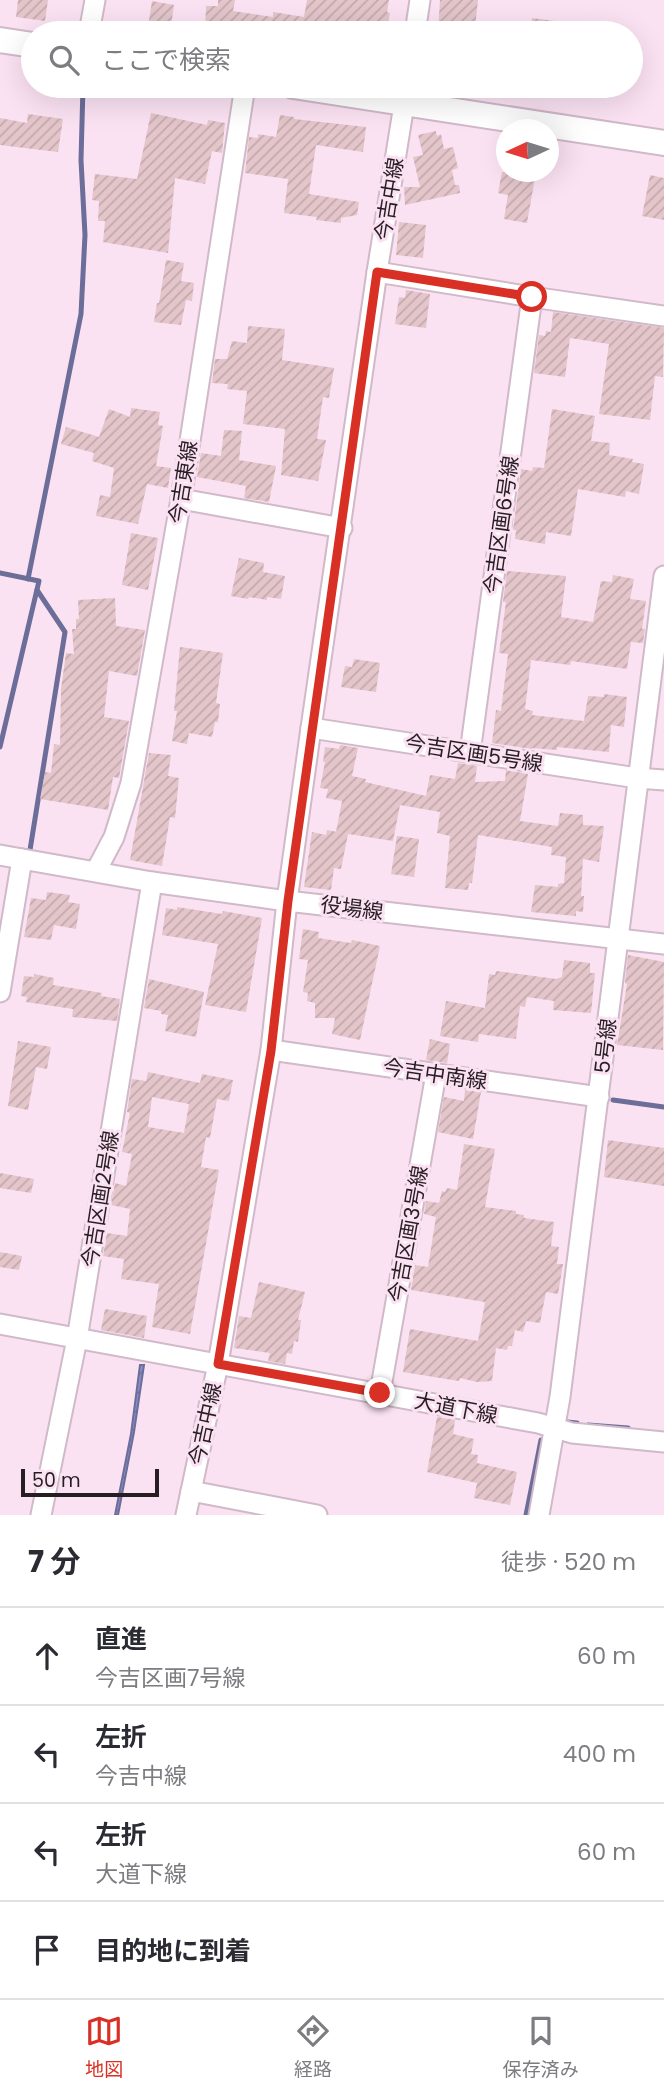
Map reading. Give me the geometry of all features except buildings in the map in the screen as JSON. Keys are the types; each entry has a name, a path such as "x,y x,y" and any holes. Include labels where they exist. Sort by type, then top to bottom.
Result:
{"main road":[{"path":"0,40 21,43"},
{"path":"422,98 664,144"}],"street":[{"path":"91,21 94,0"},
{"path":"417,21 420,0"},
{"name":"今吉東線","path":"96,871 114,837 131,783 181,499 243,98"},
{"name":"今吉中線","path":"186,1515 218,1364 271,1051 312,728 377,272 406,98"},
{"path":"377,272 664,316"},
{"name":"今吉区画6号線","path":"470,753 532,297"},
{"path":"181,499 342,528"},
{"name":"5号線","path":"539,1515 555,1429 664,576"},
{"name":"今吉区画5号線","path":"312,728 664,780"},
{"name":"役場線","path":"0,855 152,882 288,901 664,944"},
{"path":"0,992 22,859"},
{"name":"今吉区画2号線","path":"41,1515 77,1339 152,882"},
{"name":"今吉中南線","path":"271,1051 599,1097"},
{"name":"今吉区画3号線","path":"380,1393 436,1074"},
{"name":"大道下線","path":"0,1324 380,1393 538,1423 555,1429 664,1442"},
{"path":"191,1491 317,1515"}],"water":[{"path":"140,1365 144,1365 134,1432 118,1515 115,1515 131,1434"}],"waterway":[{"path":"28,579 81,314 85,235 81,160 83,98"},
{"path":"0,573 39,581 0,747"},
{"path":"30,850 65,632 37,590"},
{"path":"613,1100 664,1107"},
{"path":"567,1422 577,1423"},
{"path":"588,1425 628,1428"},
{"path":"526,1515 541,1440"}],"route":[{"path":"380,1393 218,1364 271,1051 288,901 377,272 532,297"}]}
